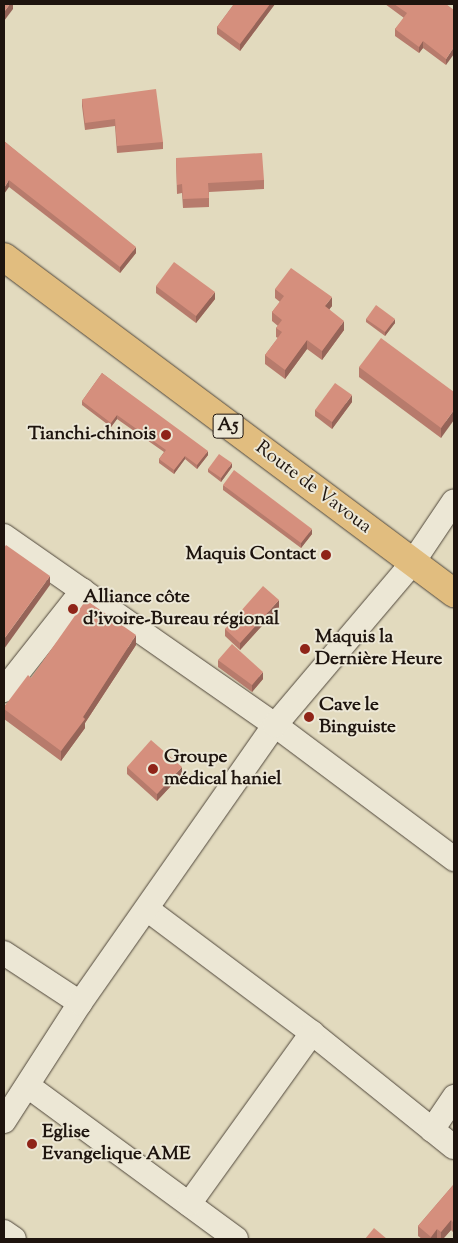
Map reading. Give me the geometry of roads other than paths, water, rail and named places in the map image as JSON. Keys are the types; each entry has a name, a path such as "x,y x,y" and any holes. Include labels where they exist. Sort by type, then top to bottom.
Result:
{"main road":[{"name":"Route de Vavoua","path":"4,257 454,593"}],"street":[{"path":"4,1121 80,1003 275,725 413,562 454,502"},
{"path":"4,536 275,725 454,859"},
{"path":"4,690 83,590"},
{"path":"147,909 312,1033 454,1147"},
{"path":"4,953 80,1003"},
{"path":"189,1204 312,1033"},
{"path":"28,1086 236,1239"},
{"path":"432,1130 454,1097"},
{"path":"4,1232 14,1239"}],"place":[{"name":"Tianchi-chinois","path":"166,435"},
{"name":"Maquis Contact","path":"326,555"},
{"name":"Alliance côte d'ivoire-Bureau régional","path":"73,609"},
{"name":"Maquis la Dernière Heure","path":"305,649"},
{"name":"Cave le Binguiste","path":"309,717"},
{"name":"Groupe médical haniel","path":"153,769"},
{"name":"Eglise Evangelique AME","path":"32,1144"}]}
